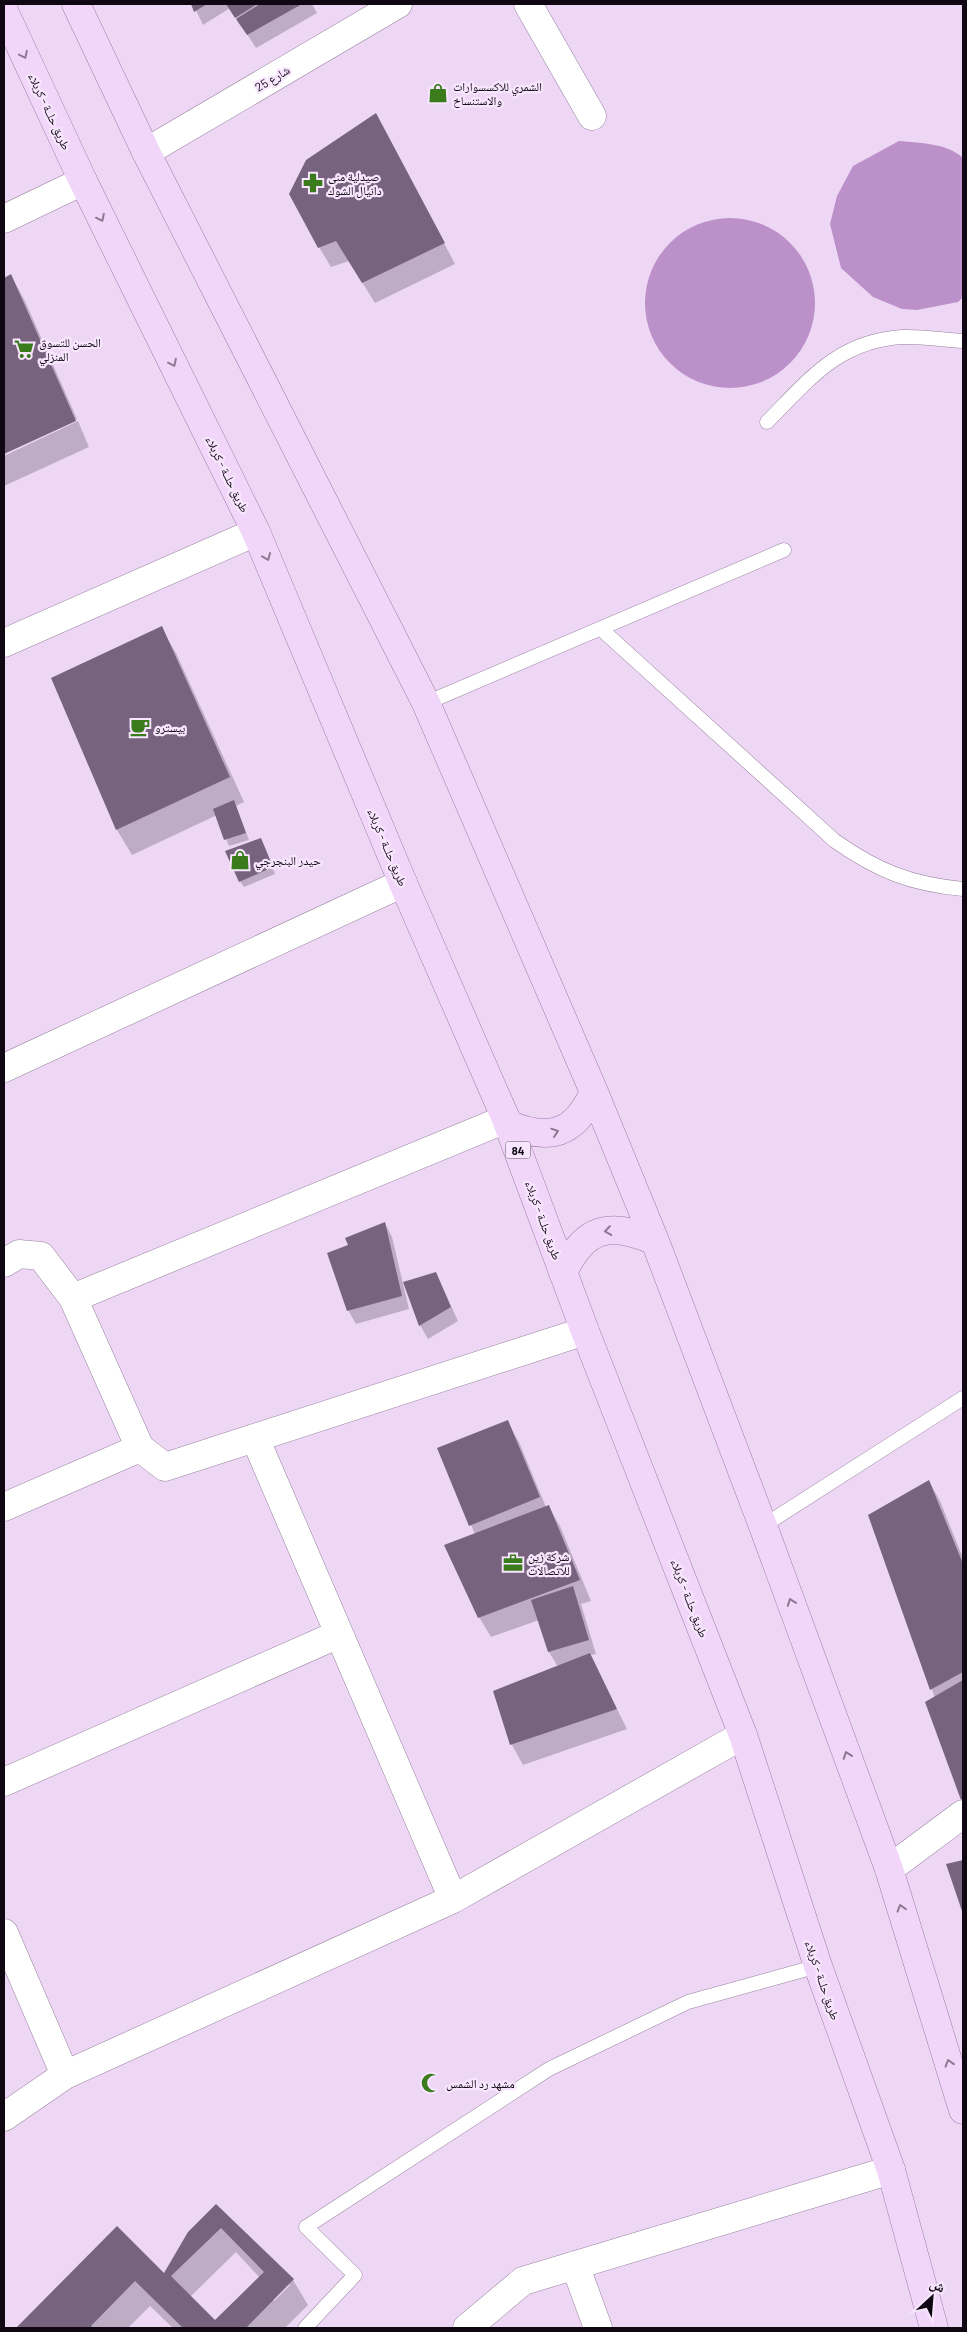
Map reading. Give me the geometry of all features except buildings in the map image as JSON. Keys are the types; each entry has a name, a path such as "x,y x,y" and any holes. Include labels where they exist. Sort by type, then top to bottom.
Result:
{"main road":[{"path":"76,4 146,152 426,703 594,1092 655,1241 763,1526 889,1869 963,2110"},
{"name":"طريق حلــة - كربلاء","path":"4,11 83,181 256,532 403,883 507,1121 585,1331 743,1735 818,1966 891,2170 934,2328"},
{"path":"507,1121 535,1134 546,1134 560,1130 573,1123 586,1110 594,1092"},
{"path":"563,1273 572,1253 585,1240 598,1233 611,1229 623,1230 655,1241"}],"street":[{"name":"شارع 25","path":"146,152 398,4"},
{"path":"528,4 592,116"},
{"path":"4,219 83,181"},
{"path":"4,643 256,532"},
{"path":"4,1068 403,883"},
{"path":"73,1298 507,1121"},
{"path":"4,1264 19,1254 41,1256 73,1298 140,1448 165,1467 585,1331"},
{"path":"255,1438 453,1899"},
{"path":"4,1507 140,1448"},
{"path":"4,1782 339,1634"},
{"path":"4,2117 65,2074 453,1899 743,1735"},
{"path":"889,1869 963,1814"},
{"path":"4,1933 65,2074"},
{"path":"467,2328 523,2281 891,2170"},
{"path":"575,2265 598,2328"}],"lane":[{"path":"767,422 819,369 838,355 859,345 882,339 905,337 963,341"},
{"path":"426,703 784,550"},
{"path":"601,629 834,841 865,862 899,877 934,886 963,889"},
{"path":"763,1526 963,1398"},
{"path":"305,2328 355,2275 306,2226 549,2069 688,2002 818,1966"}],"shaded area":[{"path":"899,141 924,143 949,149 963,158 963,297 958,302 917,310 902,309 873,297 841,268 830,224 837,196 853,166"},
{"path":"738,218 763,224 784,237 796,249 812,278 815,303 814,320 809,336 796,357 784,369 755,385 722,388 697,382 676,369 664,357 648,328 645,295 651,270 664,249 676,237 705,221"}],"place":[{"name":"الشمري للاكسسوارات والاستنساخ","path":"438,93"},
{"name":"صيدلية منى دانيال الشوك","path":"313,183"},
{"name":"الحسن للتسوق المنزلي","path":"24,349"},
{"name":"بيسترو","path":"140,727"},
{"name":"حيدر البنجرجي","path":"240,860"},
{"name":"شركة زين للاتصالات","path":"513,1563"},
{"name":"مشهد رد الشمس","path":"431,2083"}]}
